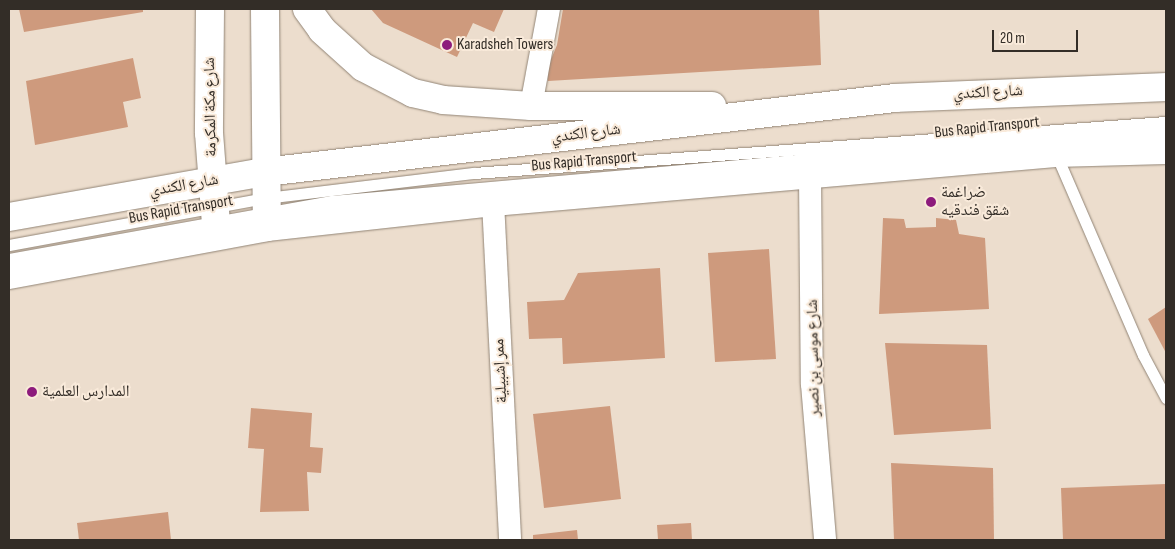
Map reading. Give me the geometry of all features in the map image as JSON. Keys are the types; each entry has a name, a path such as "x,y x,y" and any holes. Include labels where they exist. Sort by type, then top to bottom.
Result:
{"main road":[{"name":"شارع مكة المكرمة","path":"210,9 215,211"},
{"path":"266,9 266,212"},
{"path":"307,9 322,30 363,67 413,93 443,100 531,106 663,104 773,112"},
{"name":"شارع الكندي","path":"9,275 215,211 265,172 895,98 1166,87"},
{"name":"شارع الكندي","path":"9,217 215,211 266,212 493,202 1055,152 1164,146"}],"street":[{"path":"531,106 549,9"},
{"name":"شارع موسى بن نصير","path":"810,175 812,384 825,540"},
{"name":"ممر إشبيلية","path":"493,202 510,540"}],"lane":[{"name":"Bus Rapid Transport","path":"266,212 474,173 1166,122"},
{"name":"Bus Rapid Transport","path":"266,212 464,188 1078,135 1164,146"},
{"path":"1055,152 1143,355 1166,398"},
{"name":"Bus Rapid Transport","path":"9,245 215,211"},
{"name":"Bus Rapid Transport","path":"9,259 215,211"}],"building":[{"path":"19,9 143,9 143,12 24,32"},
{"name":"Karadsheh Towers","path":"371,9 504,9 494,32 473,23 457,57 383,23"},
{"path":"563,9 819,9 821,65 548,81 547,69 557,45"},
{"path":"133,58 141,98 123,102 128,127 35,145 26,81"},
{"path":"883,218 904,219 906,228 936,227 936,218 956,220 959,234 985,238 989,309 879,314"},
{"path":"769,249 776,359 715,362 708,253"},
{"path":"660,268 665,358 563,364 562,338 529,339 527,302 564,300 578,273"},
{"path":"1166,307 1166,353 1148,319"},
{"path":"885,343 987,345 991,429 894,435"},
{"path":"610,406 621,499 544,508 533,414"},
{"path":"251,408 312,413 310,447 323,448 321,473 307,472 309,511 260,512 264,449 248,448"},
{"path":"891,463 993,468 994,540 894,540"},
{"path":"1166,484 1166,540 1063,540 1061,488"},
{"path":"168,512 171,540 79,540 77,523"},
{"path":"691,523 692,540 658,540 657,525"},
{"path":"577,530 578,540 533,540 533,535"}],"place":[{"name":"Karadsheh Towers","path":"447,45"},
{"name":"ضراغمة شقق فندقيه","path":"931,202"},
{"name":"المدارس العلمية","path":"32,392"}]}
